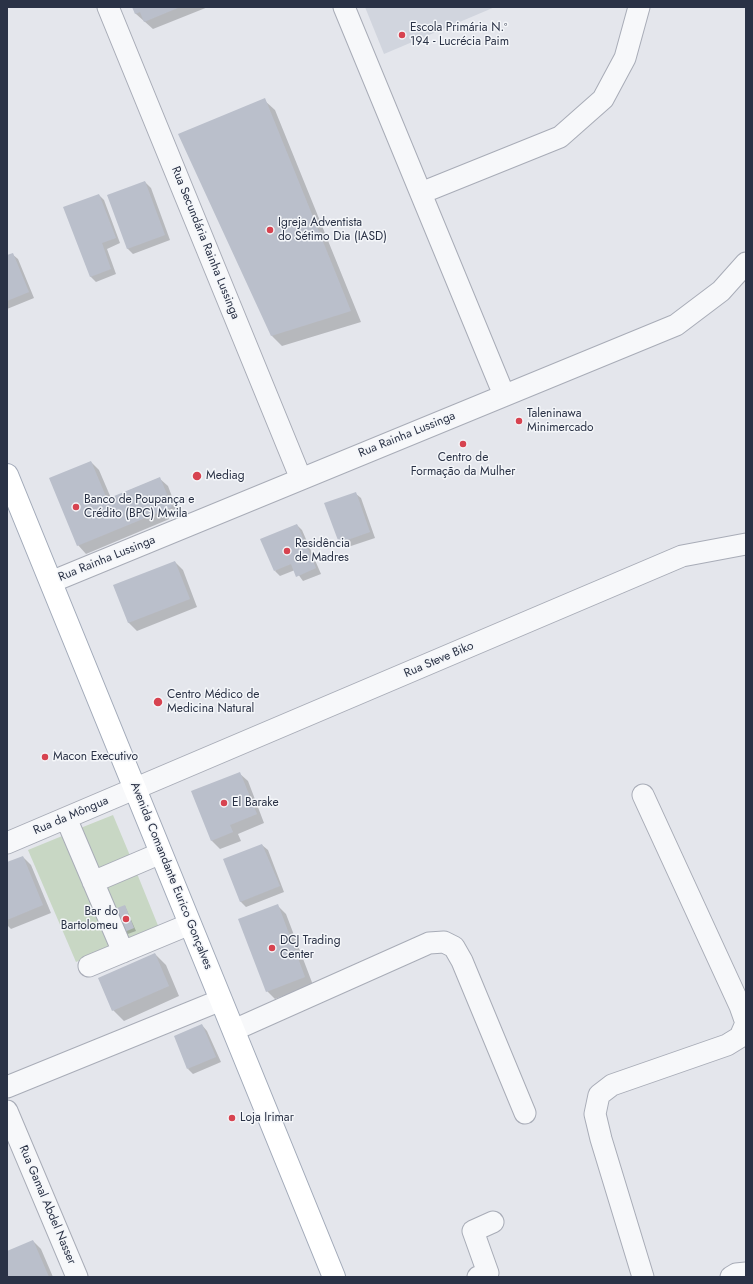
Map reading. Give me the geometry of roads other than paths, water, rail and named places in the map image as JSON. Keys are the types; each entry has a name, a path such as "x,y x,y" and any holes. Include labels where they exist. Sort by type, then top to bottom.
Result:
{"main road":[{"name":"Avenida Comandante Eurico Gonçalves","path":"7,475 334,1277"}],"street":[{"name":"Rua Secundária Rainha Lussinga","path":"108,7 301,479"},
{"path":"344,7 504,395"},
{"path":"421,193 560,137 603,99 625,58 640,7"},
{"name":"Rua Rainha Lussinga","path":"51,582 676,325 721,291 746,263"},
{"name":"Rua Steve Biko","path":"135,789 682,556 746,544"},
{"name":"Rua da Môngua","path":"7,843 135,789"},
{"path":"642,795 737,999 746,1023 740,1037 727,1045 612,1085 599,1095 595,1114 601,1140 643,1277"},
{"path":"66,818 122,952"},
{"path":"93,882 161,853"},
{"path":"89,966 190,924"},
{"path":"234,1030 429,943 444,942 454,947 462,961 525,1113"},
{"path":"7,1087 221,1000"},
{"name":"Rua Gamal Abdel Nasser","path":"7,1111 77,1277"},
{"path":"478,1277 488,1273 474,1231 493,1222"},
{"path":"731,1277 736,1274 746,1272"}],"place":[{"name":"Escola Primária N.º 194 - Lucrécia Paim","path":"402,35"},
{"name":"Igreja Adventista do Sétimo Dia (IASD)","path":"270,230"},
{"name":"Taleninawa Minimercado","path":"519,421"},
{"name":"Centro de Formação da Mulher","path":"463,444"},
{"name":"Mediag","path":"197,476"},
{"name":"Banco de Poupança e Crédito (BPC) Mwila","path":"76,507"},
{"name":"Residência de Madres","path":"287,551"},
{"name":"Centro Médico de Medicina Natural","path":"158,702"},
{"name":"Macon Executivo","path":"45,757"},
{"name":"El Barake","path":"224,803"},
{"name":"Bar do Bartolomeu","path":"126,919"},
{"name":"DCJ Trading Center","path":"272,948"},
{"name":"Loja Irimar","path":"232,1118"}]}
